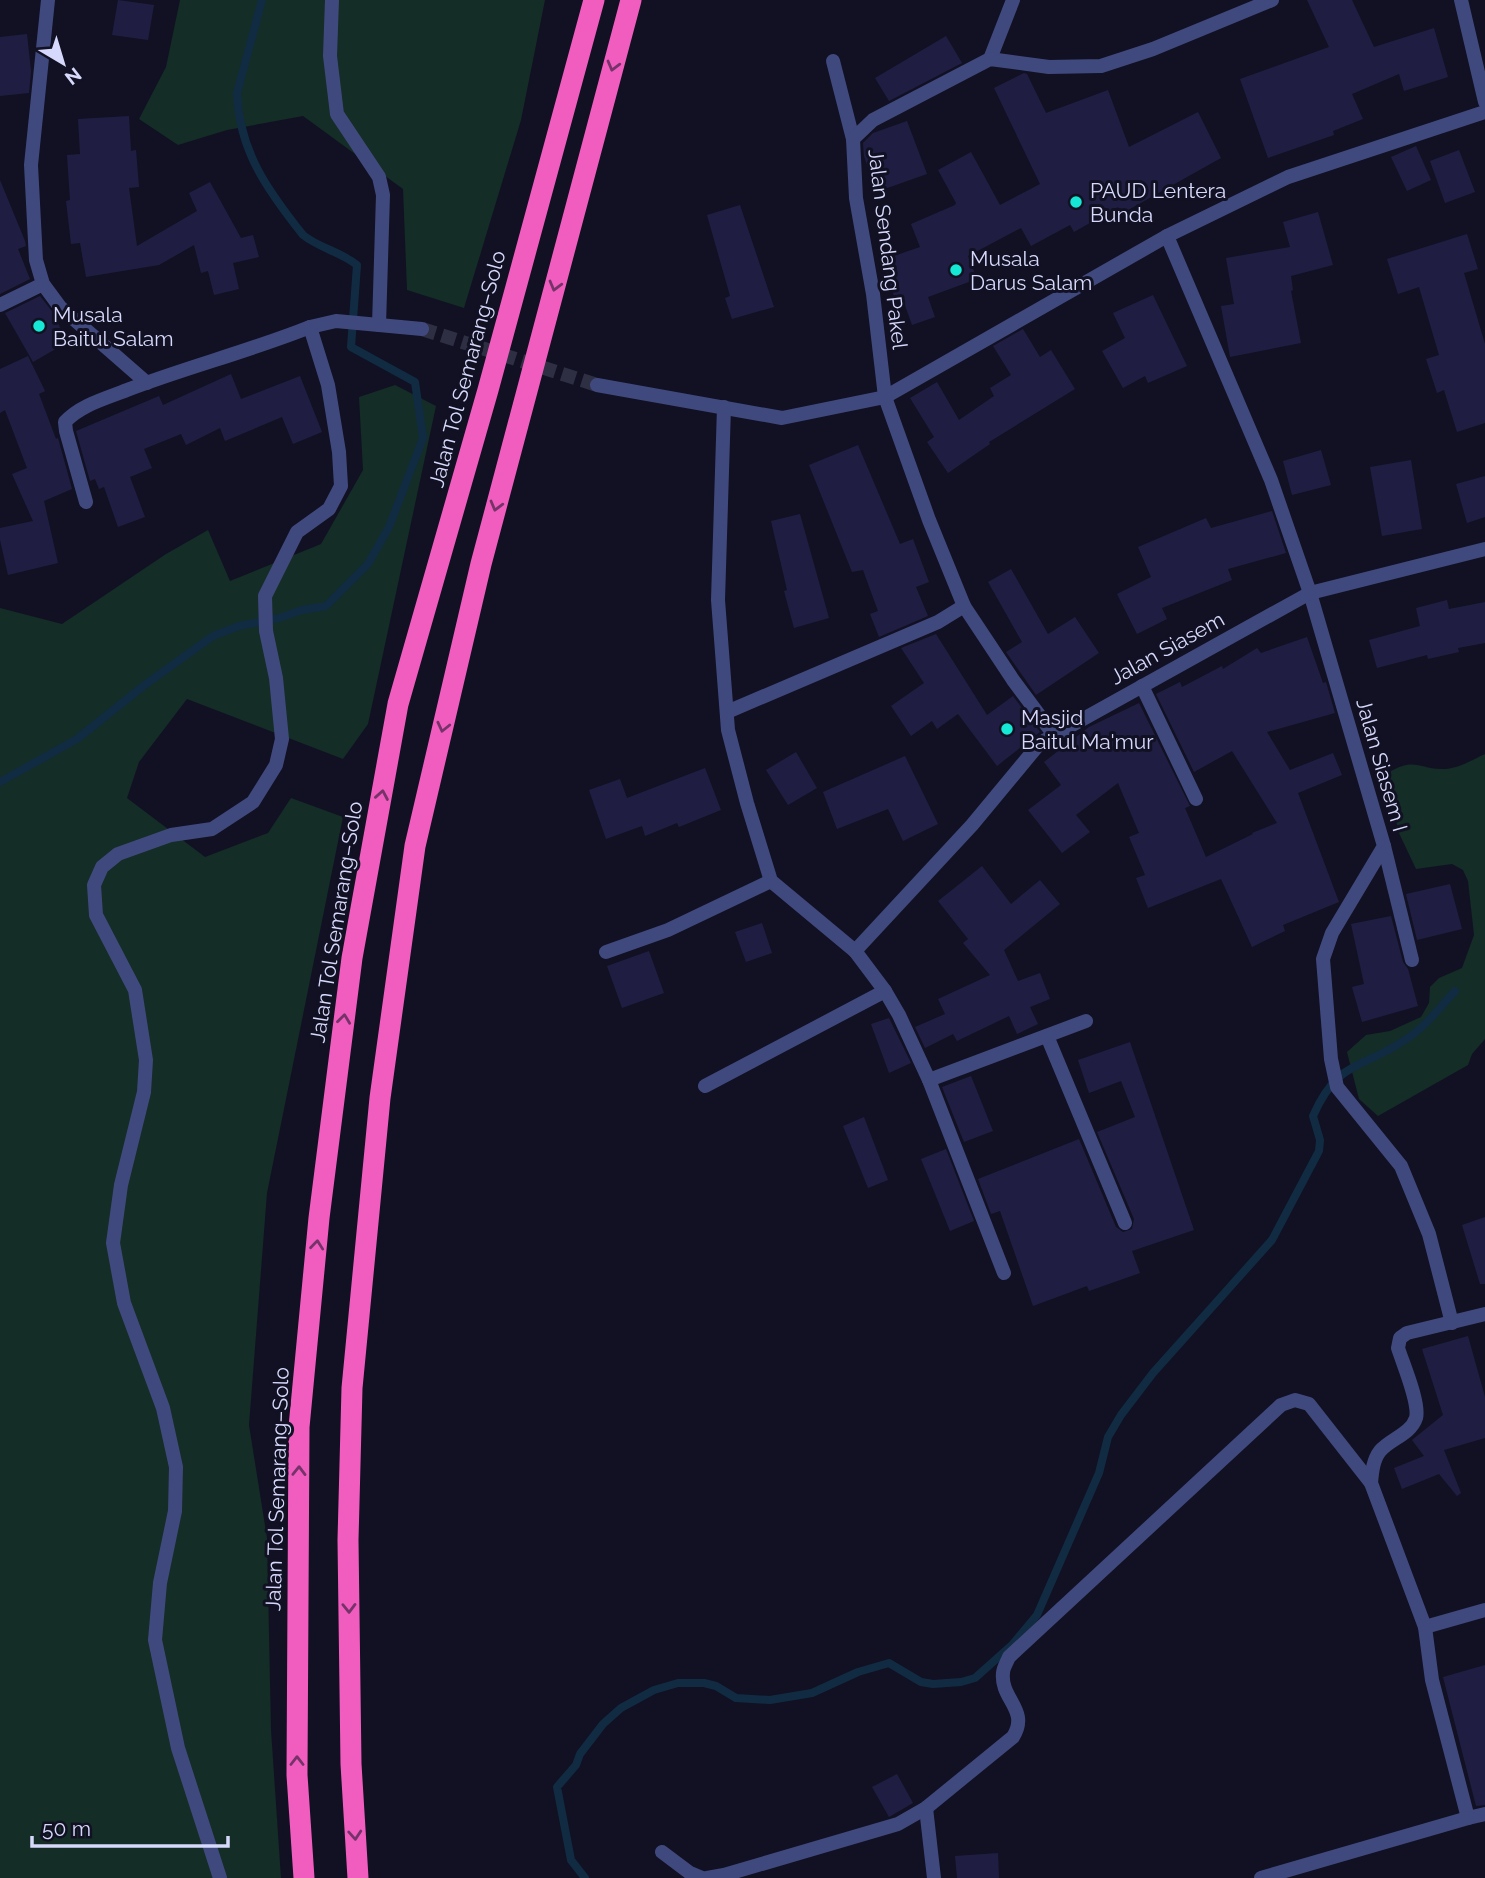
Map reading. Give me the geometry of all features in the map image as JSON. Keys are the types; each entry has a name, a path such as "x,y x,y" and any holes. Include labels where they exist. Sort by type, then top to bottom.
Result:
{"highway":[{"name":"Jalan Tol Semarang–Solo","path":"304,1878 297,1775 299,1427 319,1218 352,958 398,704 488,390 594,0"},
{"path":"358,1878 351,1765 348,1540 352,1388 380,1098 415,846 481,564 631,0"}],"street":[{"path":"48,0 31,165 36,260 43,284 60,307 148,383"},
{"path":"332,0 330,56 337,114 379,177 383,195 372,324"},
{"path":"1013,0 990,59 1049,67 1101,66 1272,0"},
{"path":"1461,0 1485,102"},
{"name":"Jalan Sendang Pakel","path":"990,59 873,120 853,139 856,198 873,294 884,397 929,520 964,606 1013,680 1054,735"},
{"path":"834,61 853,139"},
{"path":"597,385 782,418 884,397 1167,236 1288,177 1485,112"},
{"name":"Jalan Siasem I","path":"1167,236 1271,480 1310,593 1384,846 1332,933 1323,958 1332,1059 1337,1087 1401,1166 1429,1234 1452,1323"},
{"path":"0,305 43,284"},
{"path":"86,502 66,431 65,422 71,415 103,399 310,327 336,321 422,329"},
{"path":"220,1878 178,1748 155,1640 160,1583 175,1511 176,1467 163,1408 124,1303 113,1243 121,1185 144,1092 146,1060 135,990 96,915 94,885 102,867 118,854 171,835 212,829 253,802 276,765 282,739 276,678 266,631 265,596 297,532 328,509 341,486 340,452 328,385 310,327"},
{"path":"724,408 718,600 728,730 771,881 855,951 885,991 929,1080 1004,1273"},
{"name":"Jalan Siasem","path":"855,951 972,825 1040,743 1310,593 1485,549"},
{"path":"727,712 938,622 964,606"},
{"path":"1142,686 1196,799"},
{"path":"1384,846 1412,960"},
{"path":"606,952 668,930 771,881"},
{"path":"705,1086 885,991"},
{"path":"929,1080 1086,1021"},
{"path":"1047,1036 1125,1223"},
{"path":"1371,1483 1374,1463 1380,1451 1410,1428 1416,1417 1416,1407 1398,1348 1400,1338 1407,1333 1485,1314"},
{"path":"662,1852 690,1873 704,1878 724,1875 898,1824 926,1808 1013,1737 1019,1727 1018,1716 1004,1686 1003,1673 1009,1657 1281,1405 1295,1400 1309,1404 1371,1483 1424,1627 1432,1681 1468,1818"},
{"path":"1424,1627 1485,1610"},
{"path":"926,1808 934,1878"},
{"path":"1261,1878 1485,1814"}],"green space":[{"path":"180,0 545,0 521,120 464,308 407,290 403,189 303,116 227,130 178,145 139,119 166,67"},
{"path":"395,385 436,406 368,724 343,759 187,699 139,762 127,798 205,857 268,833 291,798 343,817 267,1193 249,1425 267,1538 271,1730 281,1878 0,1878 0,608 62,624 166,554 208,530 230,581 321,544 363,470 359,397"},
{"path":"1485,754 1485,1039 1472,1054 1468,1065 1378,1116 1359,1099 1347,1052 1366,1035 1390,1031 1421,1017 1429,1003 1430,987 1439,978 1462,968 1474,935 1468,881 1463,870 1452,864 1416,869 1399,833 1387,782 1391,771 1405,765 1447,769"}],"building":[{"path":"118,0 154,5 148,40 112,35"},
{"path":"1307,0 1352,0 1374,47 1434,28 1448,77 1404,91 1399,74 1352,94 1363,119 1333,131 1334,135 1268,158 1240,79 1329,47"},
{"path":"27,34 31,71 29,93 0,96 0,37"},
{"path":"946,36 962,63 889,101 875,78"},
{"path":"1027,74 1046,113 1108,90 1129,147 1198,112 1221,158 1121,214 1118,207 1074,232 1070,225 1031,246 1021,228 968,256 977,279 928,297 935,317 912,325 901,294 894,296 882,260 920,247 911,224 955,205 938,170 971,152 1000,205 1040,184 994,88"},
{"path":"129,116 131,151 136,150 139,187 129,188 137,246 197,211 189,193 210,182 241,238 253,235 259,257 233,263 239,289 214,295 208,271 201,273 194,245 159,265 86,277 80,243 71,244 66,201 70,200 67,155 80,154 78,119"},
{"path":"907,121 927,174 876,192 864,156 863,143 873,133"},
{"path":"1416,146 1431,180 1407,191 1391,157"},
{"path":"1459,150 1475,192 1445,203 1430,161"},
{"path":"0,180 25,241 26,246 18,249 30,279 0,294"},
{"path":"740,205 774,307 732,319 725,298 730,296 707,215"},
{"path":"1318,212 1333,265 1291,276 1291,291 1301,343 1230,357 1221,306 1234,304 1226,258 1290,247 1283,222"},
{"path":"1467,234 1478,269 1464,273 1485,344 1485,423 1457,432 1444,390 1437,393 1426,359 1439,355 1419,287 1398,294 1387,259"},
{"path":"1153,295 1187,366 1148,383 1145,376 1123,388 1102,351 1125,338 1113,313"},
{"name":"Musala Baitul Salam","path":"40,296 55,315 66,343 33,362 5,313"},
{"path":"1023,329 1040,357 1051,350 1075,389 989,442 990,444 948,473 927,442 934,437 910,398 937,382 959,420 994,396 990,388 1011,375 993,346"},
{"path":"28,356 45,391 39,394 56,439 58,438 72,489 44,501 58,563 8,575 0,528 33,521 12,474 27,468 5,410 0,413 0,369"},
{"path":"231,374 241,399 300,376 322,432 293,444 282,417 225,441 220,428 186,445 181,434 144,449 152,468 130,477 145,517 118,527 104,487 99,489 95,479 90,481 76,431 159,396 163,405"},
{"path":"858,445 900,544 913,539 929,582 916,587 928,616 879,637 870,614 878,611 863,570 852,572 809,465"},
{"path":"1321,450 1331,485 1292,495 1283,461"},
{"path":"1411,460 1422,529 1382,536 1370,467"},
{"path":"1485,476 1485,517 1467,523 1456,484"},
{"path":"1272,511 1286,553 1228,569 1232,580 1162,608 1167,619 1137,634 1117,594 1151,577 1138,547 1206,518 1211,528"},
{"path":"800,514 829,618 794,628 771,521"},
{"path":"1011,569 1048,634 1075,617 1099,653 1036,695 1006,652 1022,642 988,582"},
{"path":"1447,600 1449,609 1485,602 1485,643 1458,648 1459,652 1428,659 1427,655 1377,668 1369,640 1420,626 1416,608"},
{"path":"936,634 987,715 1013,696 1040,732 997,766 958,714 937,729 932,721 911,736 891,706 924,683 901,648"},
{"path":"1307,637 1323,683 1326,682 1335,713 1267,732 1290,770 1333,753 1342,775 1298,793 1339,902 1283,925 1285,931 1252,947 1221,879 1148,908 1136,878 1145,875 1129,837 1139,833 1118,783 1076,815 1090,832 1062,853 1028,810 1061,785 1044,762 1089,727 1139,703 1190,806 1185,808 1206,857 1277,823 1232,751 1194,772 1156,694 1180,682 1182,687 1222,666 1223,669 1257,648 1261,653"},
{"path":"796,752 817,788 788,805 766,770"},
{"path":"905,756 938,824 903,841 888,809 837,829 823,792"},
{"path":"705,768 721,810 679,827 677,823 645,836 642,826 606,839 589,790 620,779 627,798"},
{"path":"982,866 1011,904 1040,880 1060,904 1004,950 1018,981 1040,973 1050,999 1030,1007 1038,1024 1017,1034 1009,1016 957,1041 953,1034 925,1048 915,1027 945,1014 938,999 990,975 963,943 968,939 938,901"},
{"path":"1450,884 1462,929 1417,940 1406,894"},
{"path":"1391,916 1418,1006 1362,1022 1352,987 1364,984 1351,924"},
{"path":"762,923 772,953 746,962 735,932"},
{"path":"649,951 664,993 622,1008 607,966"},
{"path":"889,1018 911,1063 889,1073 871,1024"},
{"path":"1130,1042 1194,1230 1132,1251 1140,1273 1089,1291 1087,1286 1033,1306 1000,1211 991,1214 978,1179 1079,1139 1116,1227 1123,1232 1132,1229 1134,1219 1097,1132 1135,1117 1121,1081 1089,1093 1078,1060"},
{"path":"971,1076 993,1131 964,1142 942,1087"},
{"path":"864,1117 888,1180 868,1188 843,1126"},
{"path":"946,1149 974,1221 950,1231 921,1159"},
{"path":"1485,1217 1485,1284 1480,1284 1462,1225"},
{"path":"1468,1336 1485,1397 1485,1438 1444,1450 1461,1493 1457,1496 1439,1474 1402,1489 1394,1468 1424,1456 1412,1440 1443,1415 1422,1349"},
{"path":"1485,1665 1485,1805 1476,1806 1443,1677"},
{"path":"897,1774 913,1803 889,1817 872,1787"},
{"path":"998,1853 999,1878 957,1878 955,1856"}],"waterway":[{"path":"0,782 77,739 146,684 213,636 239,626 326,606 368,564 389,527 423,438 415,382 351,347 357,265 303,235 267,186 243,133 237,93 262,0"},
{"path":"585,1878 571,1860 557,1787 576,1765 580,1754 603,1724 621,1708 654,1690 678,1683 716,1686 736,1698 770,1700 812,1693 858,1672 889,1663 921,1682 961,1682 975,1678 1012,1645 1037,1615 1099,1473 1108,1437 1121,1415 1153,1373 1272,1240 1319,1151 1320,1140 1313,1116 1322,1098 1341,1075 1412,1035 1455,991"}],"tunnel":[{"path":"422,329 597,385"}],"place":[{"name":"PAUD Lentera Bunda","path":"1076,202"},
{"name":"Musala Darus Salam","path":"956,270"},
{"name":"Musala Baitul Salam","path":"39,326"},
{"name":"Masjid Baitul Ma'mur","path":"1007,729"}]}
